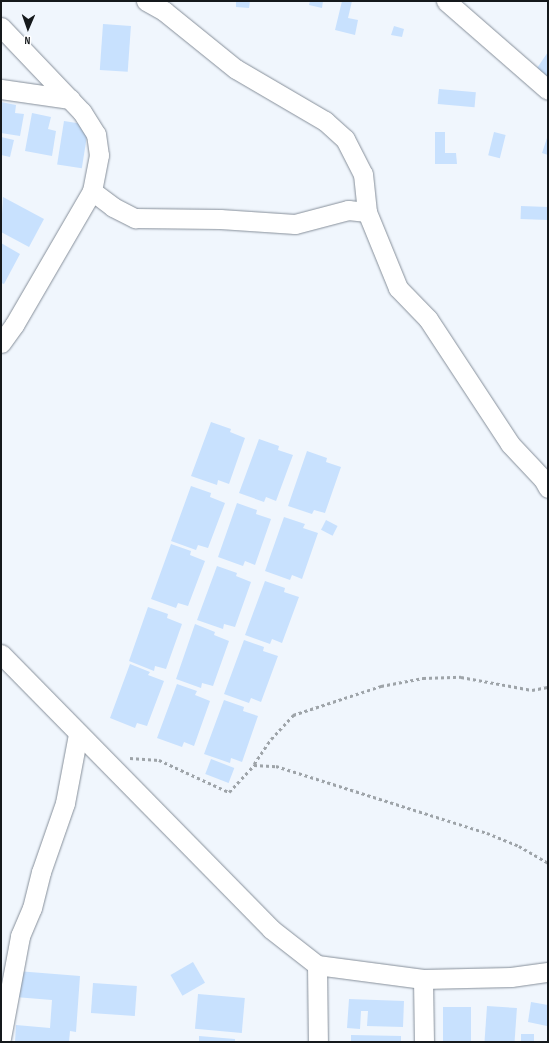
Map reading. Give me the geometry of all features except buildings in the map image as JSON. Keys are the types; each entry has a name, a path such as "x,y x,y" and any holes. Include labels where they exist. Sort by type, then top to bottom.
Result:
{"street":[{"path":"146,1 164,11 236,69 325,121 345,139 362,174 367,212 398,288 428,319 510,444 543,479 548,488"},
{"path":"446,1 548,90"},
{"path":"1,27 70,99 96,134 99,156 92,191 14,325 1,343"},
{"path":"1,89 70,99"},
{"path":"92,191 113,207 135,218 220,219 296,224 348,210 367,212"},
{"path":"1,654 271,929 317,965 423,979 511,977 548,972"},
{"path":"1,1038 20,936 32,908 41,872 65,803 78,734"},
{"path":"317,965 318,1042"},
{"path":"423,979 424,1042"}],"path":[{"path":"102,756 159,760 229,792 254,764 271,739 294,715 381,686 424,678 461,677 532,690 548,687"},
{"path":"254,764 276,766 487,832 519,846 548,863"}]}
